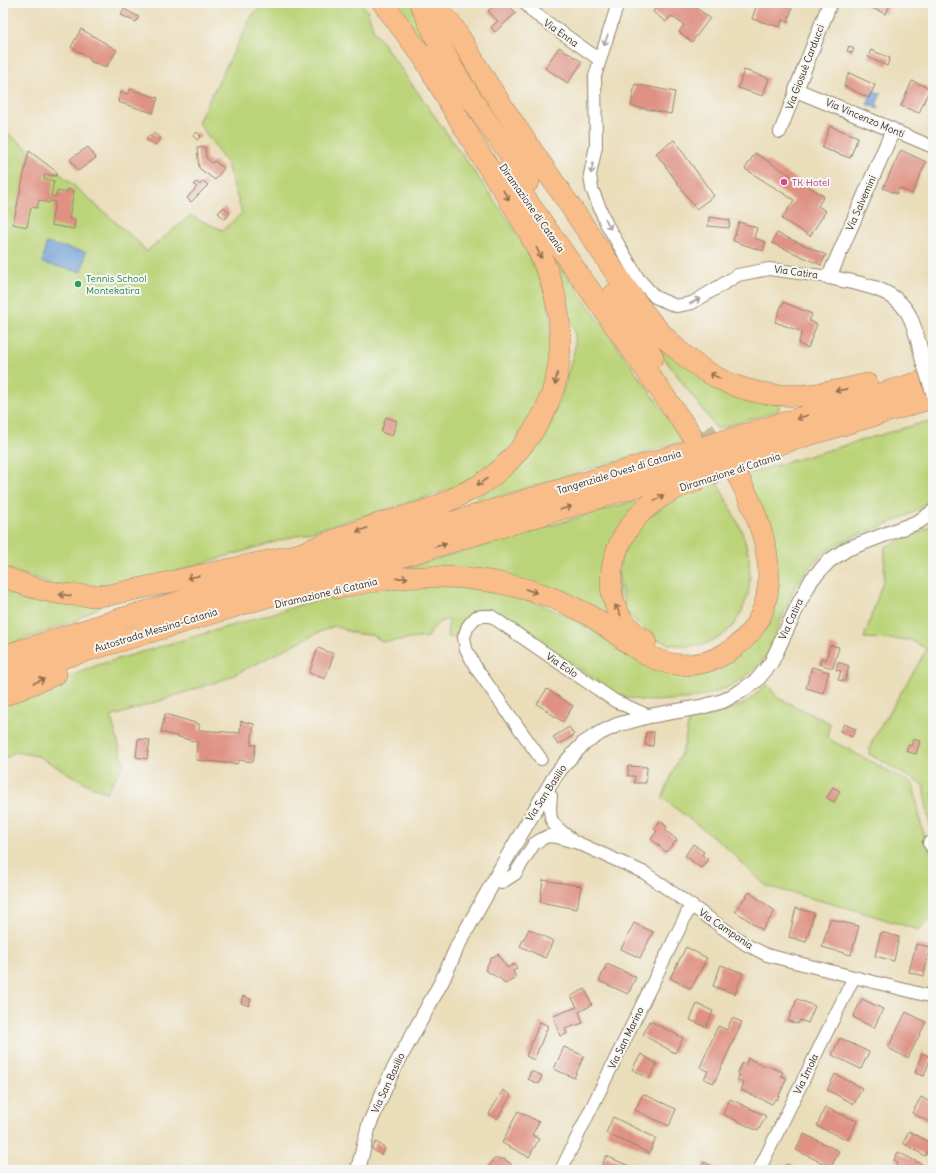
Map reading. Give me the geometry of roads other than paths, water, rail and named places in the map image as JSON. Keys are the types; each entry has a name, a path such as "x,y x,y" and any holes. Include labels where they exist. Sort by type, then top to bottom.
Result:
{"highway":[{"path":"369,3 456,115 504,169"},
{"name":"Diramazione di Catania","path":"383,3 698,432 586,249 471,76 447,33 433,3"},
{"path":"420,3 437,41 461,83 653,358"},
{"path":"433,3 453,27 494,94 643,313 665,339 703,370 729,383 757,392 787,396 804,396 845,389 930,368"},
{"path":"3,576 39,590 58,594 94,596 305,568 371,526 425,510 479,485 504,467 524,445 542,416 553,389 560,358 558,310 548,274 539,251 456,115 421,53"},
{"name":"Tangenziale Ovest di Catania","path":"305,568 930,368"},
{"name":"Tangenziale Ovest di Catania","path":"305,568 933,398"},
{"name":"Diramazione di Catania","path":"186,622 246,613 324,592 388,579 418,577 460,578 501,583 524,589 570,606 590,616 636,648 662,661 685,665 707,662 719,658 729,652 747,636 760,617 767,593 768,567 764,538 754,509 730,477 753,540 758,567 753,601 749,612 739,627 728,638 714,647 693,652 681,652 660,648 640,637 624,620 613,600 611,589 612,567 619,545 625,534 640,514 662,496 674,489 825,442 893,410"},
{"name":"Autostrada Messina-Catania","path":"3,656 123,618 305,568"},
{"name":"Autostrada Messina-Catania","path":"3,678 66,657 186,622 305,568"},
{"path":"3,696 117,651 156,630"}],"street":[{"name":"Via Enna","path":"525,3 534,14 600,60"},
{"path":"600,60 618,3"},
{"name":"Via Giosuè Carducci","path":"780,132 830,3"},
{"name":"Via Catira","path":"600,60 595,76 596,146 590,175 592,189 606,223 638,278 655,297 676,306 692,303 738,275 768,269 829,277 882,290 892,295 900,302 912,320 930,368 933,392"},
{"name":"Via Vincenzo Monti","path":"796,90 933,147"},
{"name":"Via Salvemini","path":"829,277 893,130"},
{"name":"Via Catira","path":"649,716 716,703 742,692 757,680 771,663 812,579 829,561 847,549 918,522 933,512"},
{"name":"Via Eolo","path":"541,759 476,668 466,649 464,637 468,626 476,617 491,616 615,701 649,716"},
{"name":"Via San Basilio","path":"442,981 464,950 551,796 571,768 588,750 649,716"},
{"name":"Via San Basilio","path":"358,1170 369,1125 390,1074 442,981 458,945 530,817 555,776 583,744 600,733 617,724 649,716"},
{"path":"551,796 550,812 553,825 578,843"},
{"path":"501,883 515,874 534,844 540,840 548,836 578,843"},
{"name":"Via Campania","path":"578,843 645,873 747,946 766,954 933,997"},
{"name":"Via San Marino","path":"561,1170 691,905"},
{"name":"Via Imola","path":"759,1170 854,977"}],"water":[{"path":"873,90 881,94 876,105 879,106 878,109 867,104"},
{"path":"46,243 86,252 82,272 42,263"}],"tunnel":[{"path":"704,430 723,457"},
{"path":"703,450 723,479"}],"place":[{"name":"TK Hotel","path":"784,182"},
{"name":"Tennis School Montekatira","path":"78,284"}]}
